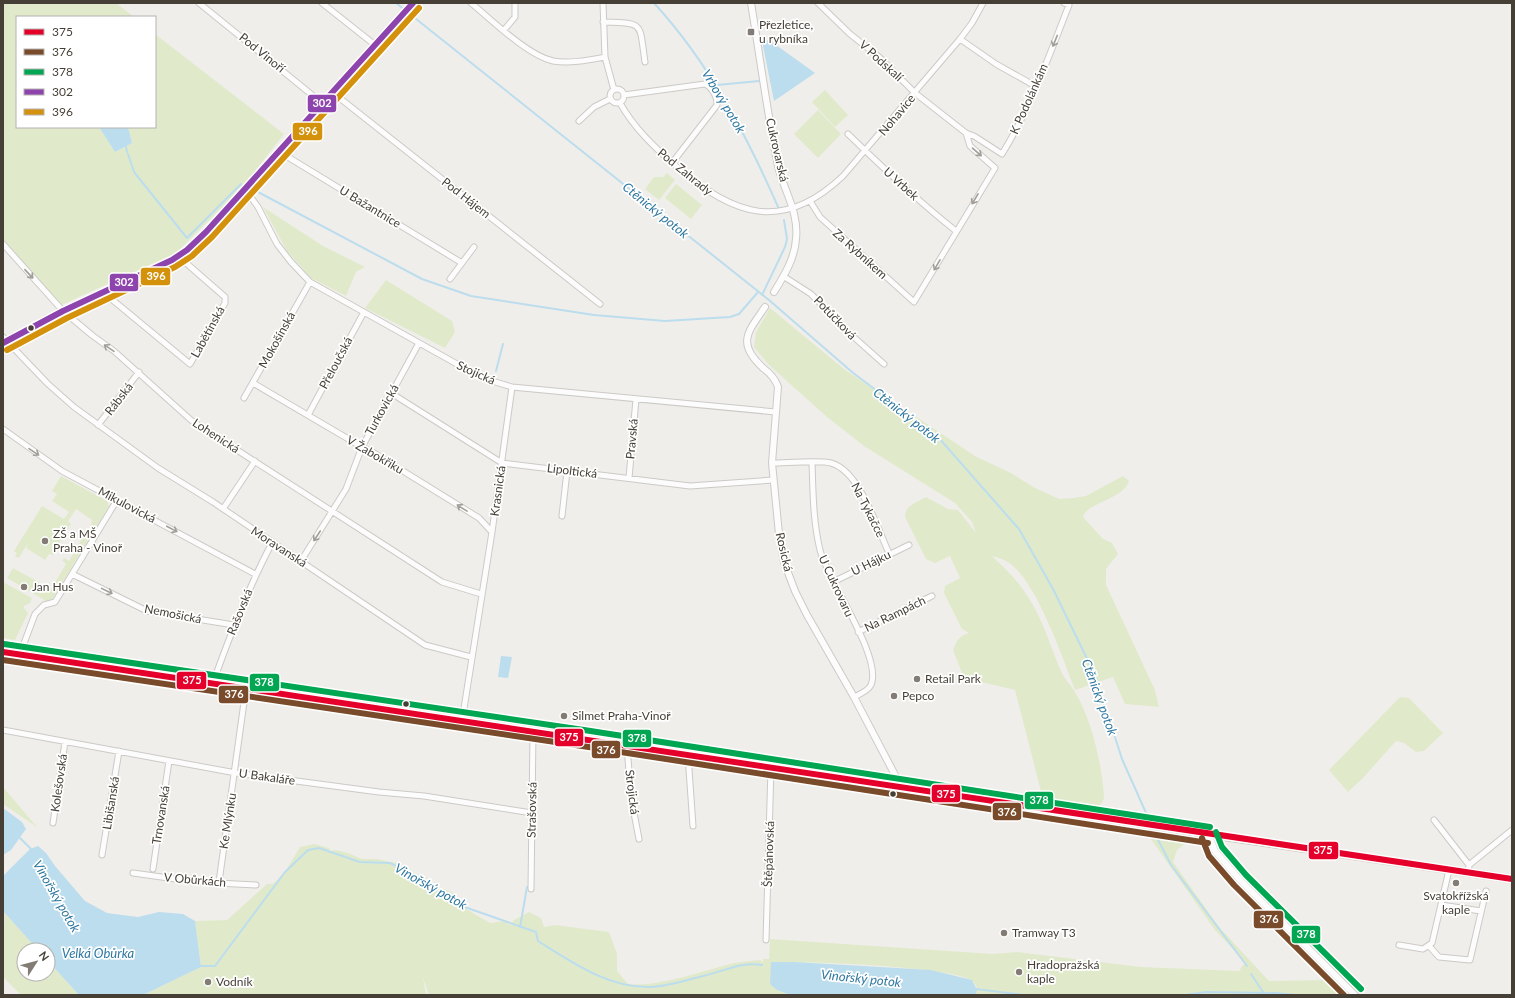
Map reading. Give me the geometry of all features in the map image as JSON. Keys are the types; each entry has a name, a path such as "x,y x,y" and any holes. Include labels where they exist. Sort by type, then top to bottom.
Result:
{"main road":[{"path":"3,652 1161,828 1512,879"}],"street":[{"path":"322,3 375,45"},
{"path":"471,3 539,56 553,61 566,62 605,57"},
{"path":"504,30 514,16 515,3"},
{"path":"603,3 605,57 614,90"},
{"name":"Cukrovarská","path":"751,3 779,168 793,209 797,226 796,241 791,261 774,292"},
{"name":"V Podskalí","path":"818,3 850,34 879,57 915,93 966,133 970,146 995,168 956,231"},
{"name":"Nohavice","path":"793,209 810,201 834,186 866,152 960,39 972,23 983,3"},
{"name":"Pod Vinoří","path":"200,4 322,103"},
{"name":"K Podolánkám","path":"966,133 974,136 1002,154 1021,122 1037,87 1066,4"},
{"path":"4,340 178,256 200,238 411,5"},
{"path":"603,22 632,23 638,26 641,32 645,62"},
{"path":"960,39 996,64 1037,87"},
{"path":"624,95 708,85 716,99 717,105 672,163"},
{"path":"610,99 610,94 614,90 620,90 624,95"},
{"name":"Pod Hájem","path":"332,92 600,304"},
{"path":"610,99 614,103 620,103 624,95"},
{"path":"579,121 594,107 610,99"},
{"name":"Pod Zahrady","path":"620,103 637,128 672,163 705,190 742,209 764,213 793,209"},
{"name":"U Vrbek","path":"848,134 924,205 956,231"},
{"name":"U Bažantnice","path":"278,151 462,263"},
{"name":"Stojická","path":"244,189 258,207 277,244 291,262 310,282 482,378 512,387 776,412"},
{"name":"Za Rybníkem","path":"810,201 820,217 914,302 956,231"},
{"name":"Lohenická","path":"3,244 63,311 139,372 192,421 442,582 481,594"},
{"path":"450,279 474,247"},
{"name":"Labětínská","path":"103,292 190,364 225,303 225,297 178,256"},
{"name":"Potůčková","path":"783,276 811,294 847,331 884,364"},
{"name":"Mokošínská","path":"244,398 310,282"},
{"name":"Rosická","path":"765,307 749,332 746,346 751,355 776,382 778,387 772,463 780,541 784,562 795,591 854,697 895,775 898,787"},
{"name":"Přeloučská","path":"308,415 364,312"},
{"name":"Moravanská","path":"4,340 48,384 98,425 158,468 223,509 425,645 471,657"},
{"name":"Turkovická","path":"301,561 346,489 362,447 419,343"},
{"name":"Rábská","path":"98,425 139,372"},
{"name":"V Žabokřiku","path":"253,383 374,453 479,518 492,532"},
{"name":"Krasnická","path":"481,594 492,532 512,387"},
{"name":"Lipoltická","path":"391,393 502,463 690,486 773,480"},
{"name":"Pravská","path":"629,478 636,399"},
{"name":"Mikulovická","path":"3,428 62,471 255,574"},
{"path":"223,509 254,461"},
{"name":"U Cukrovaru","path":"812,462 814,518 820,552 833,582 870,653 873,669 871,685 854,697"},
{"name":"Na Tykačce","path":"772,463 829,462 837,465 858,485 890,554"},
{"path":"562,516 567,471"},
{"path":"20,654 33,617 44,605 55,602 117,500"},
{"name":"Rašovská","path":"213,683 234,625 255,574 272,543"},
{"name":"U Hájku","path":"833,582 909,545"},
{"name":"Nemošická","path":"72,574 147,611 234,625"},
{"path":"462,721 481,594"},
{"name":"Na Rampách","path":"858,632 932,596"},
{"name":"Ke Mlýnku","path":"219,882 236,773 246,688"},
{"name":"U Bakaláře","path":"3,730 236,773 379,792 424,796 532,813"},
{"name":"Strašovská","path":"531,889 533,732"},
{"name":"Kolešovská","path":"53,824 65,742"},
{"name":"Strojická","path":"627,746 631,797 639,838"},
{"name":"Libišanská","path":"102,855 119,751"},
{"path":"688,755 693,826"},
{"name":"Trnovanská","path":"153,869 170,761"},
{"name":"Štěpánovská","path":"766,940 772,768"},
{"path":"1434,820 1469,865"},
{"path":"1468,873 1469,865 1512,830"},
{"path":"1209,835 1215,851 1240,880 1355,995"},
{"path":"1399,945 1417,950 1429,946 1433,938 1449,870"},
{"name":"V Obůrkách","path":"133,873 197,882 256,885"},
{"path":"1429,946 1439,957 1470,960 1486,891"},
{"path":"1441,905 1481,911"}],"green space":[{"path":"3,3 116,3 133,16 16,16 16,128 100,128 115,152 132,143 128,128 156,128 156,35 284,134 240,190 176,253 59,306 3,239"},
{"path":"825,90 848,115 835,127 812,102"},
{"path":"818,110 841,134 818,158 794,134"},
{"path":"667,173 675,180 659,200 645,189 654,177 663,177"},
{"path":"676,184 702,205 691,219 665,198"},
{"path":"263,207 323,246 365,267 356,272 346,296 311,278 287,251"},
{"path":"386,280 452,321 455,332 445,348 365,308"},
{"path":"770,308 844,369 975,456 1011,473 1035,488 1059,499 1073,498 1086,496 1123,476 1129,481 1126,487 1120,492 1091,508 1083,517 1103,539 1112,543 1118,554 1106,569 1106,585 1155,690 1159,707 1125,704 1113,677 1075,690 1039,602 1019,572 1009,563 992,556 1014,578 1028,597 1044,628 1064,677 1082,705 1092,731 1099,759 1104,799 1099,807 1091,809 1043,799 1015,690 964,678 953,650 959,639 969,633 962,629 944,593 945,586 960,578 950,556 935,563 926,559 905,517 905,513 909,507 926,497 948,509 958,510 976,533 972,522 955,503 864,446 827,417 769,365 754,347 756,332"},
{"path":"61,476 107,501 109,506 51,601 46,601 7,578 13,568 51,589 66,564 62,560 64,558 69,561 88,528 90,529 92,520 76,509 68,521 71,524 54,552 54,555 49,554 45,560 26,548 29,541 19,558 15,556 17,553 14,551 42,506 64,519 69,512 52,501 57,494 52,491"},
{"path":"3,582 32,598 30,603 24,606 28,613 15,640 3,638"},
{"path":"1400,697 1409,698 1443,733 1424,751 1416,752 1404,743 1396,741 1363,778 1348,792 1329,770"},
{"path":"3,787 37,827 3,804"},
{"path":"1146,832 1192,838 1177,850 1173,862 1219,927 1269,981 1328,980 1346,995 976,995 977,988 972,981 960,976 938,972 908,968 787,962 771,963 771,970 777,990 790,995 429,995 423,978 426,995 143,995 201,967 195,921 227,920 267,884 273,884 285,872 300,847 314,844 329,848 330,851 336,850 348,853 362,859 377,859 396,863 413,873 426,876 430,890 439,887 456,894 456,903 490,923 503,921 511,925 514,920 529,912 541,918 544,927 555,925 609,932 617,954 617,971 628,984 664,981 739,962 760,960 763,962 763,959 769,959 770,939 993,954 1017,952 1141,967 1239,971 1245,962 1215,930"},
{"path":"3,911 31,942 16,942 16,982 56,982 56,970 79,995 21,995 3,977"}],"water":[{"path":"769,40 815,73 774,101 762,41"},
{"path":"100,128 128,128 132,143 115,152"},
{"path":"501,656 512,657 508,678 498,677"},
{"path":"3,808 22,822 26,829 11,850 3,855"},
{"name":"Velká Obůrka","path":"38,846 46,853 55,866 85,901 107,913 138,917 159,912 183,914 195,921 201,967 143,995 79,995 56,970 56,942 31,942 3,911 3,876 30,849"},
{"path":"771,962 931,970 972,980 977,990 976,995 790,995 777,990 770,984"}],"waterway":[{"name":"Ctěnický potok","path":"396,3 769,300 852,372 938,437 1019,529 1053,589 1095,675 1122,759 1151,824"},
{"name":"Vrbový potok","path":"654,3 692,50 725,100 779,209"},
{"path":"717,85 759,81"},
{"path":"126,147 127,152"},
{"path":"128,154 134,172 187,238 241,184"},
{"path":"258,192 422,279 471,296 594,315 665,321 730,317 739,314 758,292"},
{"name":"Vrbový potok","path":"762,295 785,247 787,239 784,220"},
{"path":"496,371 503,344"},
{"name":"Ctěnický potok","path":"1152,828 1171,865 1247,966"},
{"name":"Vinořský potok","path":"20,838 31,849"},
{"name":"Vinořský potok","path":"199,966 215,966 285,872 308,850 319,848 360,862 390,863 405,870 456,904 536,932 538,941 578,966 621,984 652,987 678,983 747,964 762,965"},
{"path":"520,927 527,887"},
{"name":"Ctěnický potok","path":"1251,974 1263,992"},
{"name":"Vinořský potok","path":"976,989 1023,995"},
{"name":"Vinořský potok","path":"1185,995 1206,992 1276,993 1295,995"}],"transit line":[{"name":"302","path":"3,343 63,311 172,260 187,250 206,232 413,3"},
{"name":"396","path":"7,350 67,318 175,267 192,256 212,237 419,8"},
{"name":"378","path":"4,644 584,730 1210,827"},
{"name":"375","path":"3,652 1512,879"},
{"name":"376","path":"3,660 582,746 1208,843"},
{"name":"378","path":"1216,832 1222,847 1246,875 1361,989"},
{"name":"376","path":"1202,838 1209,856 1234,885 1344,995"}],"place":[{"name":"Přezletice, u rybníka","path":"751,32"},
{"name":"ZŠ a MŠ Praha - Vinoř","path":"45,541"},
{"name":"Jan Hus","path":"24,587"},
{"name":"Retail Park","path":"917,679"},
{"name":"Pepco","path":"894,696"},
{"name":"Silmet Praha-Vinoř","path":"564,716"},
{"name":"Svatokřížská kaple","path":"1456,883"},
{"name":"Tramway T3","path":"1004,933"},
{"name":"Hradopražská kaple","path":"1019,972"},
{"name":"Vodník","path":"208,982"}]}
